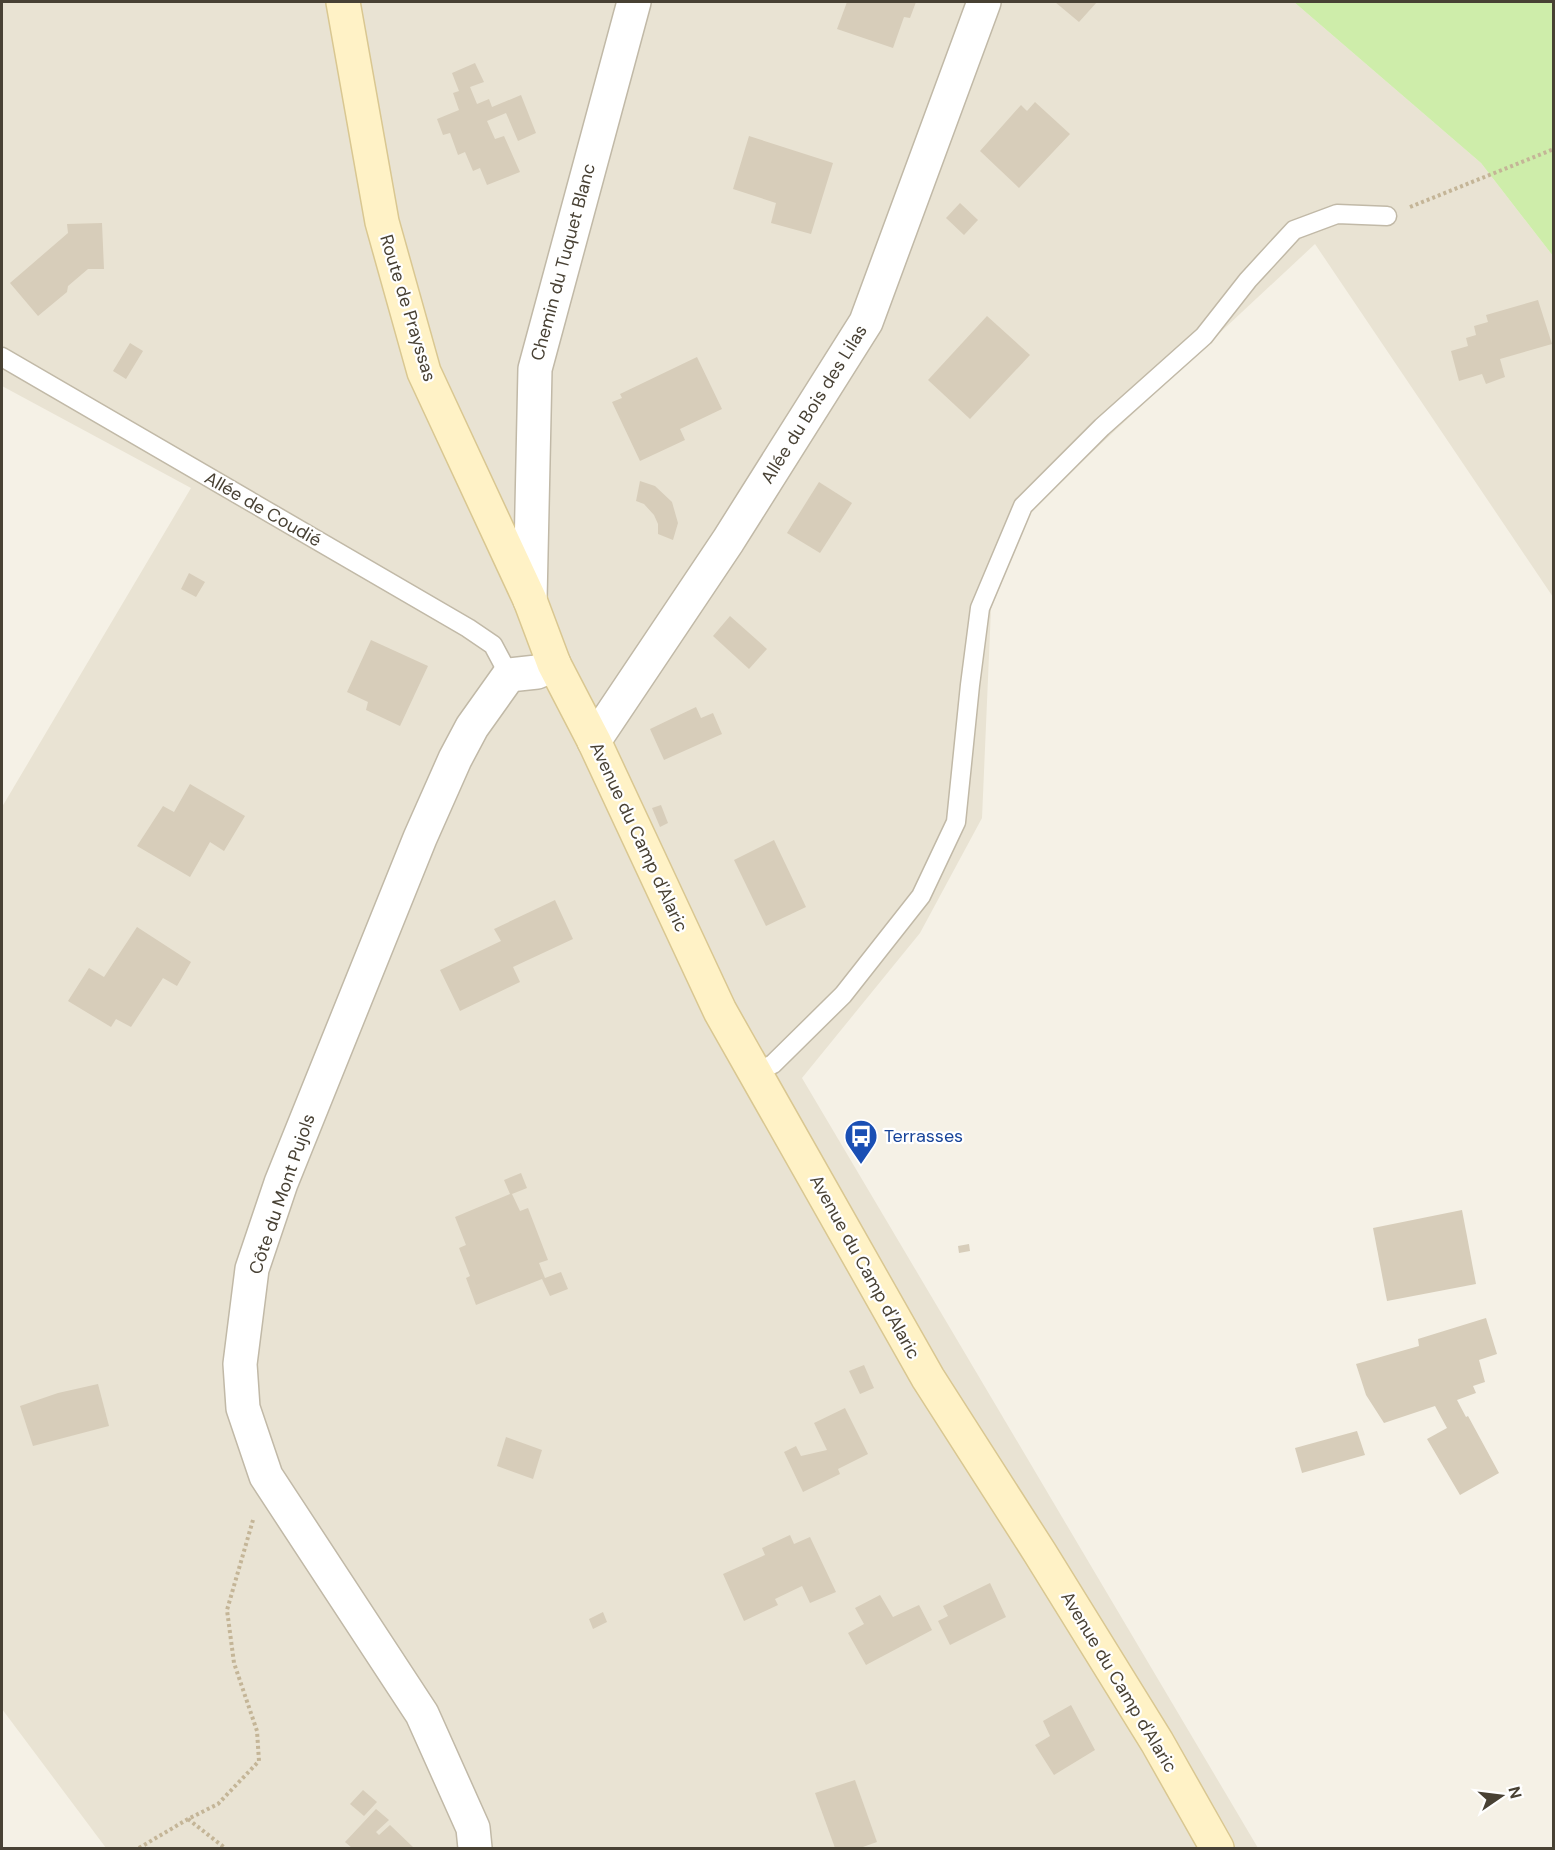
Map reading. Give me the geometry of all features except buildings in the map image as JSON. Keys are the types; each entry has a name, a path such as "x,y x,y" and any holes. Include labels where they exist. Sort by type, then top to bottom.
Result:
{"main road":[{"name":"Route de Prayssas","path":"344,2 382,222 424,372 530,600 554,663"},
{"name":"Avenue du Camp d'Alaric","path":"554,663 594,741 720,1011 928,1378 1157,1742 1217,1848"}],"street":[{"name":"Chemin du Tuquet Blanc","path":"530,600 535,369 634,2"},
{"name":"Allée du Bois des Lilas","path":"594,741 728,541 866,322 984,2"},
{"path":"509,675 537,672 554,663"},
{"name":"Côte du Mont Pujols","path":"475,1848 473,1828 423,1714 266,1476 243,1408 240,1364 252,1269 281,1184 420,838 455,759 472,728 509,675"}],"lane":[{"path":"755,1073 773,1064 843,996 921,896 956,822 980,608 1023,506 1102,427 1204,336 1248,280 1294,230 1337,214 1387,216"},
{"name":"Allée de Coudié","path":"2,357 468,628 493,645 509,675"}],"path":[{"path":"1387,216 1554,149"},
{"path":"139,1848 218,1804 260,1761 257,1731 234,1663 227,1610 266,1476"},
{"path":"188,1819 225,1848"}],"shaded area":[{"path":"2,2 1294,2 1481,163 1553,256 1553,597 1315,244 1031,509 991,609 982,818 920,933 802,1078 1258,1848 106,1848 2,1709 2,807 191,488 2,386"}],"green space":[{"path":"1294,2 1553,2 1553,256 1481,163"}],"place":[{"name":"Terrasses","path":"861,1165"}]}
